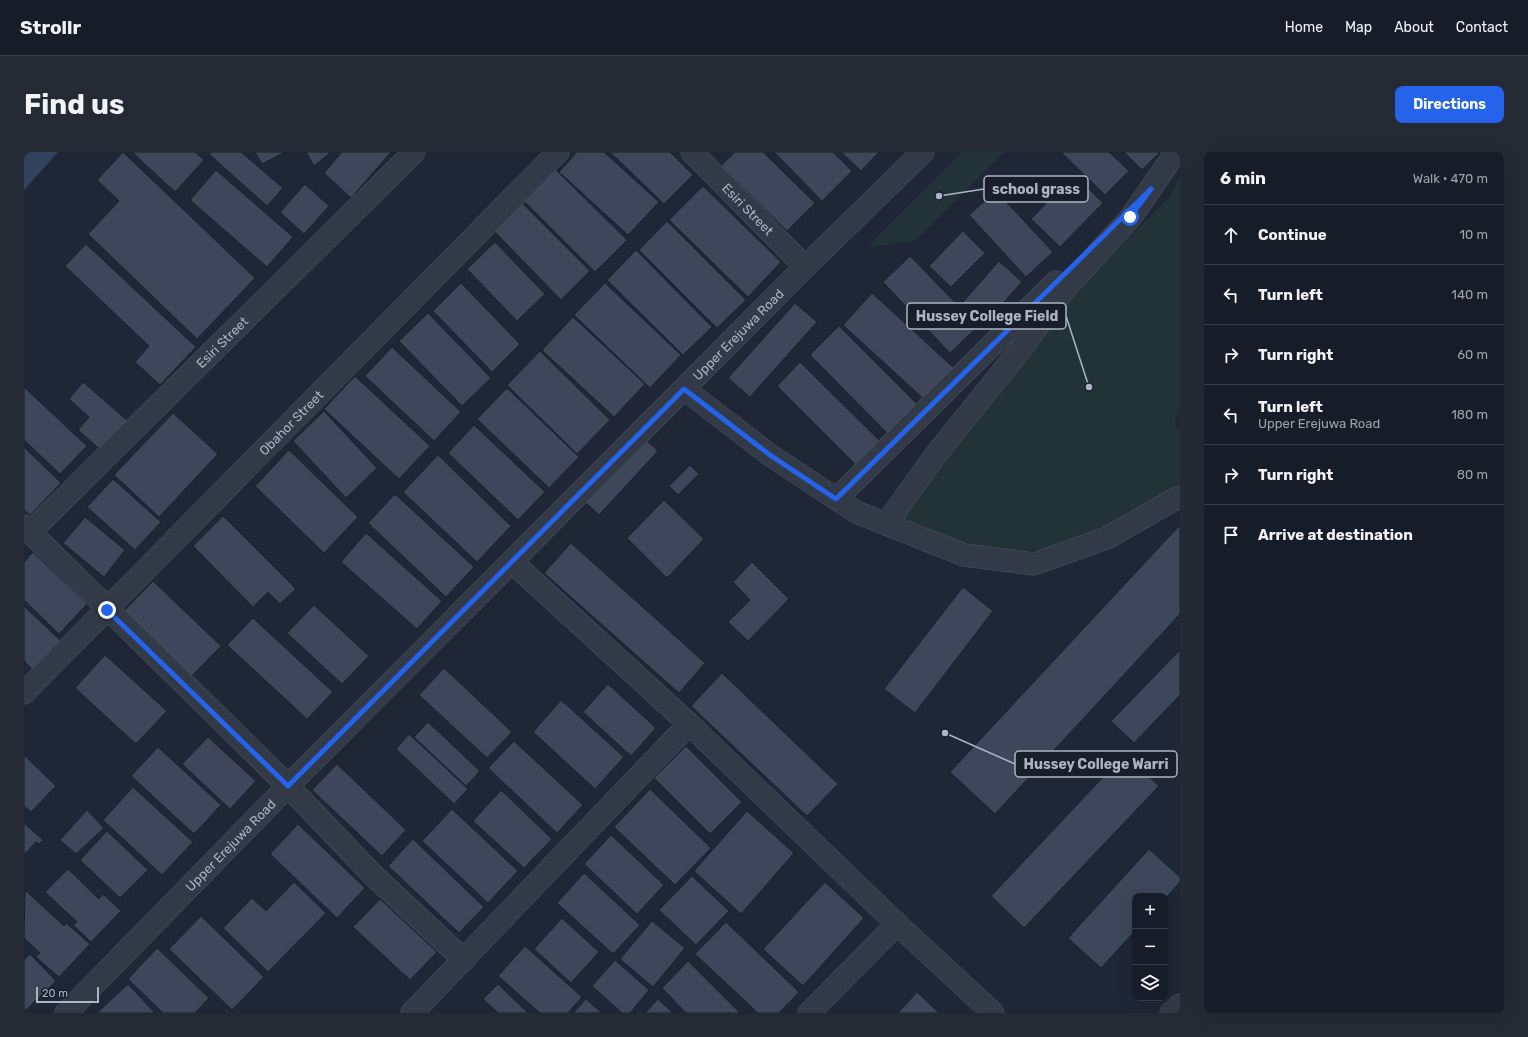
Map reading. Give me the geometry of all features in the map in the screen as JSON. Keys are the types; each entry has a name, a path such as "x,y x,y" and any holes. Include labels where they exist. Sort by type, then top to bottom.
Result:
{"street":[{"name":"Esiri Street","path":"27,529 414,152"},
{"name":"Obahor Street","path":"24,693 558,152"},
{"name":"Esiri Street","path":"692,152 805,267"},
{"name":"Upper Erejuwa Road","path":"66,1013 288,786 805,267 923,152"},
{"path":"886,524 937,454 1024,345 1063,291 1130,217 1176,152"},
{"path":"836,499 1151,189"},
{"path":"684,389 770,455 856,512 964,555 1034,564 1107,538 1177,498 1180,498"},
{"path":"27,529 107,610 288,786 373,874 464,960"},
{"path":"512,562 689,724 897,924 993,1013"},
{"path":"412,1013 689,724"},
{"path":"810,1013 897,924"},
{"path":"1171,1013 1180,1005"}],"shaded area":[{"path":"962,152 1004,152 915,241 868,247"},
{"path":"1180,175 1180,410 1174,424 1180,429 1180,491 1113,527 1056,548 1001,553 949,543 891,521 1066,300 1170,197"}],"water":[{"path":"24,152 58,152 24,190"}],"building":[{"path":"123,152 255,278 197,339 88,234 119,201 97,180"},
{"path":"132,152 195,152 204,160 175,192"},
{"path":"211,152 241,152 283,188 267,206 209,154"},
{"path":"255,152 285,152 262,164"},
{"path":"306,152 331,152 314,166"},
{"path":"342,152 391,152 351,198 324,173"},
{"path":"577,152 604,152 659,202 628,235 559,172"},
{"path":"610,152 670,152 693,175 664,204"},
{"path":"735,152 763,152 815,203 787,231 721,166"},
{"path":"774,152 833,152 852,171 822,201"},
{"path":"841,152 879,152 861,171"},
{"path":"1061,152 1109,152 1129,171 1105,195"},
{"path":"1124,152 1160,152 1142,170"},
{"path":"554,168 627,240 595,272 522,199"},
{"path":"216,170 293,237 267,267 190,200"},
{"path":"1074,174 1103,203 1060,247 1031,219"},
{"path":"305,184 329,206 304,234 280,212"},
{"path":"703,186 781,262 748,297 669,220"},
{"path":"996,191 1053,252 1026,277 969,215"},
{"path":"522,203 590,271 561,300 494,231"},
{"path":"667,221 746,300 717,328 639,250"},
{"path":"963,231 985,253 951,287 929,266"},
{"path":"495,242 545,294 517,321 467,269"},
{"path":"86,244 196,347 160,385 135,362 149,346 65,266"},
{"path":"636,250 712,327 683,355 607,280"},
{"path":"910,256 978,326 950,353 883,282"},
{"path":"999,261 1022,282 986,322 963,302"},
{"path":"461,283 520,344 492,372 433,311"},
{"path":"605,283 681,355 650,388 574,315"},
{"path":"872,293 956,370 927,402 843,325"},
{"path":"795,303 817,322 750,397 728,378"},
{"path":"428,313 491,378 462,406 399,341"},
{"path":"573,317 645,384 614,417 542,350"},
{"path":"839,326 919,406 890,436 810,355"},
{"path":"392,347 461,412 434,441 365,376"},
{"path":"540,351 610,420 577,454 507,385"},
{"path":"800,362 883,444 859,468 777,386"},
{"path":"355,376 430,446 399,479 324,409"},
{"path":"83,382 129,422 103,452 78,430 89,417 69,399"},
{"path":"24,387 87,446 60,474 24,440"},
{"path":"507,388 579,457 549,488 477,419"},
{"path":"324,411 377,468 346,498 293,441"},
{"path":"173,413 218,454 159,517 114,475"},
{"path":"474,425 545,492 518,520 448,453"},
{"path":"644,438 658,451 599,515 585,502"},
{"path":"24,447 61,483 30,515 24,510"},
{"path":"289,450 358,517 324,553 255,486"},
{"path":"438,455 511,526 477,562 403,492"},
{"path":"690,465 699,474 678,495 669,486"},
{"path":"113,479 161,522 135,550 87,507"},
{"path":"395,494 474,567 446,597 368,523"},
{"path":"664,500 704,539 667,578 627,538"},
{"path":"223,516 296,589 280,604 268,592 253,607 193,546"},
{"path":"85,517 125,550 104,577 63,543"},
{"path":"1180,525 1180,614 995,814 950,772"},
{"path":"366,533 442,601 417,629 341,562"},
{"path":"571,543 705,663 679,693 544,573"},
{"path":"33,552 87,604 59,634 24,600 24,562"},
{"path":"752,562 789,599 748,641 728,622 750,600 733,582"},
{"path":"153,581 221,646 192,676 124,611"},
{"path":"963,587 993,611 915,713 884,689"},
{"path":"314,605 369,656 342,684 287,633"},
{"path":"24,606 61,641 33,670 24,661"},
{"path":"253,618 333,692 307,719 227,645"},
{"path":"1180,650 1180,695 1134,743 1111,721"},
{"path":"105,655 167,711 136,744 75,688"},
{"path":"444,668 512,732 487,758 419,695"},
{"path":"722,673 838,784 807,816 691,706"},
{"path":"608,684 656,728 631,756 583,712"},
{"path":"561,700 624,757 595,789 533,732"},
{"path":"428,722 480,771 466,786 414,737"},
{"path":"409,734 468,789 454,804 396,749"},
{"path":"208,737 256,781 230,809 182,764"},
{"path":"514,741 583,805 557,833 488,768"},
{"path":"686,746 742,802 710,834 654,778"},
{"path":"158,747 221,805 194,834 131,776"},
{"path":"1125,754 1159,786 1024,928 991,896"},
{"path":"24,755 56,786 31,812 24,806"},
{"path":"337,764 406,830 382,856 312,790"},
{"path":"133,787 193,842 162,875 103,820"},
{"path":"650,789 711,848 675,885 614,827"},
{"path":"501,790 552,839 524,868 473,821"},
{"path":"452,809 518,871 488,903 422,841"},
{"path":"87,810 104,828 76,854 60,840"},
{"path":"747,811 794,853 741,914 694,871"},
{"path":"24,823 43,840 39,844 36,842 24,855"},
{"path":"298,824 365,888 337,918 270,854"},
{"path":"107,831 148,870 120,898 80,860"},
{"path":"611,835 664,885 637,914 584,864"},
{"path":"413,839 484,907 459,933 388,866"},
{"path":"1149,849 1180,877 1180,882 1168,896 1168,893 1132,893 1132,934 1101,968 1068,938"},
{"path":"68,869 99,899 103,894 121,911 91,942 73,925 77,922 45,892"},
{"path":"584,873 640,925 613,954 557,903"},
{"path":"692,876 729,911 696,945 659,910"},
{"path":"294,882 326,913 268,972 223,928 252,898 266,911"},
{"path":"825,882 864,918 803,986 763,949"},
{"path":"25,890 64,926 66,923 90,944 59,977 36,957 40,953 24,938"},
{"path":"380,899 437,952 410,980 353,927"},
{"path":"201,916 264,977 232,1010 169,949"},
{"path":"562,918 599,952 571,983 534,949"},
{"path":"652,921 685,948 653,987 620,959"},
{"path":"726,922 799,992 779,1013 758,1013 695,954"},
{"path":"525,946 582,997 568,1013 540,1013 498,976"},
{"path":"157,948 209,998 195,1013 163,1013 128,979"},
{"path":"30,954 56,981 25,1011 24,960"},
{"path":"615,960 649,990 630,1013 622,1013 592,986"},
{"path":"688,961 740,1013 686,1013 662,988"},
{"path":"128,984 155,1013 97,1013"},
{"path":"498,984 528,1013 498,1013 483,999"},
{"path":"917,992 939,1013 898,1013"},
{"path":"586,999 602,1013 573,1013"},
{"path":"658,999 673,1013 645,1013"}],"place":[{"name":"school grass","path":"939,196"},
{"name":"Hussey College Field","path":"1089,387"},
{"name":"Hussey College Warri","path":"945,733"}],"route":[{"path":"107,610 288,786 684,389 770,455 836,499 1151,189 1130,217"}]}
